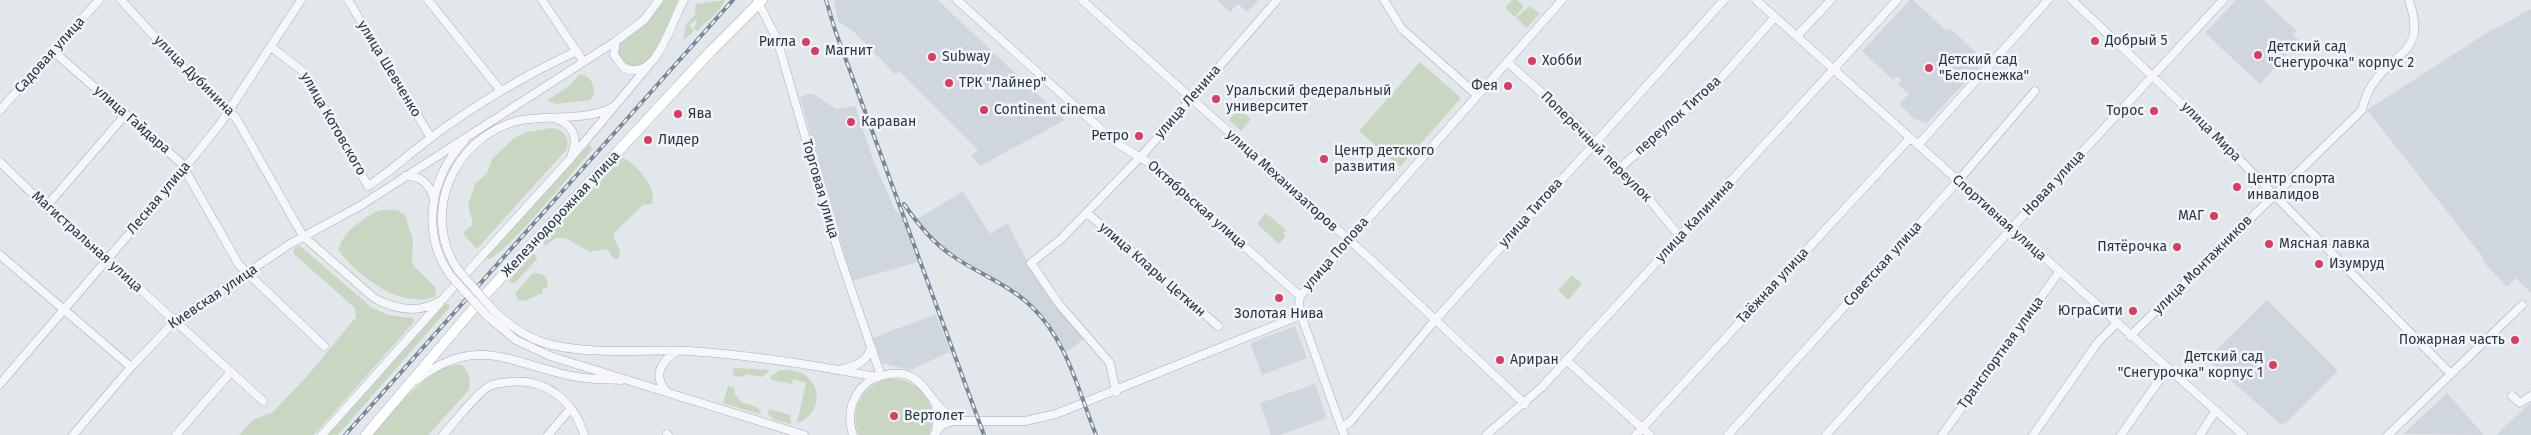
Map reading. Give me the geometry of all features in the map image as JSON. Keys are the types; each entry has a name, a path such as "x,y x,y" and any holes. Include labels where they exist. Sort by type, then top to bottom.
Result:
{"main road":[{"name":"Железнодорожная улица","path":"366,435 484,296 759,1"}],"street":[{"name":"Садовая улица","path":"0,110 99,0"},
{"name":"улица Дубинина","path":"121,0 191,76 242,127 303,236 374,298 384,304 417,309 427,308 442,300"},
{"name":"Лесная улица","path":"0,384 184,170 229,112 301,0"},
{"name":"улица Шевченко","path":"348,0 431,138"},
{"path":"428,0 500,91"},
{"path":"542,0 583,61"},
{"path":"322,435 619,102 665,42 684,0"},
{"name":"Октябрьская улица","path":"956,0 1115,142 1154,166 1300,298"},
{"name":"улица Механизаторов","path":"1082,0 1436,319 1525,404"},
{"name":"улица Ленина","path":"1116,392 1110,363 1054,297 1031,262 1048,251 1140,157 1192,100 1277,0"},
{"path":"1384,0 1402,29 1477,96"},
{"name":"улица Попова","path":"1301,315 1300,298 1562,0"},
{"name":"улица Титова","path":"1343,431 1436,319 1724,0"},
{"name":"Спортивная улица","path":"1756,0 1836,69 2058,272 2244,435"},
{"path":"1797,36 1831,0"},
{"name":"улица Калинина","path":"1486,435 1525,404 1681,238 1897,0"},
{"path":"1918,145 2048,0"},
{"name":"улица Мира","path":"2072,0 2154,76 2274,194 2451,374"},
{"name":"Новая улица","path":"1826,435 2011,229 2223,0"},
{"name":"улица Монтажников","path":"2130,336 2362,110 2371,85 2408,48 2414,36 2416,24 2409,0"},
{"path":"657,1 644,20 477,129 450,158 440,177 434,199 434,240 443,264 451,276 491,314 530,338 552,345 602,350 677,351 782,359 879,376 898,374 911,377 926,388 946,414 966,420"},
{"name":"Торговая улица","path":"759,1 777,39 840,254 879,376"},
{"name":"переулок Титова","path":"1620,168 1715,85 1775,16"},
{"path":"616,40 614,55 624,68 636,70 650,64"},
{"name":"улица Котовского","path":"271,47 304,72 368,186 408,158 431,138"},
{"name":"улица Гайдара","path":"53,51 174,157 184,170 228,249 246,275 324,346"},
{"path":"431,138 500,91 576,51"},
{"name":"Поперечный переулок","path":"1507,62 1595,142 1648,198 1681,238"},
{"name":"Советская улица","path":"1728,435 1958,181 2035,91"},
{"path":"619,102 611,109 596,114 541,117 514,122 490,134 467,153 452,174 444,194 442,225 446,249 458,270 505,332 532,349 804,435"},
{"path":"46,207 125,115"},
{"path":"541,117 563,121 572,129 575,145 571,158"},
{"name":"Киевская улица","path":"73,435 131,367 176,321 303,236 360,206 477,129"},
{"name":"Таёжная улица","path":"1636,435 1910,138"},
{"name":"Магистральная улица","path":"0,162 46,207 107,259 263,401"},
{"path":"405,176 415,176 424,181 434,199"},
{"name":"улица Клары Цеткин","path":"1087,213 1218,326"},
{"path":"2,259 131,367"},
{"name":"Транспортная улица","path":"1942,435 2058,272"},
{"path":"1288,320 1295,311 1300,298"},
{"path":"2388,435 2522,305"},
{"path":"934,435 945,424 966,420 1036,419 1056,414 1116,392 1301,315 1343,431"},
{"path":"2033,435 2098,342 2117,323"},
{"path":"839,370 861,362 869,355 871,348"},
{"path":"667,392 660,381 660,367 667,358 677,351"},
{"path":"410,385 442,364 460,357 482,354 520,360 578,377 633,381"},
{"path":"1566,360 1650,435"},
{"path":"2121,435 2167,369"},
{"path":"176,435 231,372"},
{"path":"853,435 850,418 852,404 863,387 879,376"},
{"path":"443,435 487,388 516,382 534,384 553,391 569,406 584,435"},
{"path":"2512,396 2520,403 2531,396"},
{"path":"933,398 938,416 934,435"},
{"path":"548,435 569,406"},
{"path":"2200,435 2216,410"}],"shaded area":[{"path":"834,0 938,0 1065,120 980,166 971,156 978,150 899,71 895,74 854,32 838,21"},
{"path":"1217,0 1259,0 1247,12 1238,4 1230,12"},
{"name":"Детский сад \"Белоснежка\"","path":"1910,0 1913,0 1947,31 1950,28 1985,61 1926,124 1915,119 1899,104 1909,94 1898,84 1901,80 1897,76 1893,80 1862,51"},
{"name":"Детский сад \"Снегурочка\" корпус 2","path":"2236,0 2263,0 2297,31 2293,35 2300,41 2260,84 2205,33"},
{"path":"2531,9 2531,293 2516,278 2507,287 2484,263 2482,256 2367,110 2485,34"},
{"path":"813,94 836,109 855,106 874,162 895,210 901,215 918,262 852,281 800,97"},
{"path":"963,191 990,234 1007,223 1031,268 1085,338 1067,352 1048,321 1023,297 944,248 917,219"},
{"name":"Детский сад \"Снегурочка\" корпус 1","path":"2267,300 2338,371 2286,423 2280,424 2207,359"},
{"path":"936,314 950,352 910,370 882,363 873,338"},
{"path":"1295,326 1307,358 1262,375 1250,343"},
{"path":"1315,384 1327,418 1280,435 1271,435 1260,403"},
{"path":"2447,393 2484,435 2403,434"},
{"path":"2531,402 2531,435 2496,435"}],"green space":[{"path":"663,0 678,0 655,49 647,60 638,67 629,66 619,56 618,44 643,26"},
{"path":"725,0 716,14 697,31 694,29 696,20 689,25 693,30 692,33 683,40 686,25 695,15 696,4"},
{"path":"1512,0 1517,0 1524,6 1515,17 1505,8"},
{"path":"1529,6 1540,13 1527,28 1516,18"},
{"path":"1420,62 1461,98 1400,167 1359,131"},
{"path":"580,74 587,77 592,84 594,94 590,100 556,104 547,100 568,87"},
{"path":"1239,109 1251,119 1241,131 1229,120"},
{"path":"551,128 565,134 568,145 567,149 477,249 464,235 464,232 473,224 468,205 475,184 487,173 492,159 514,138 527,132"},
{"path":"590,144 592,150 524,229 496,255 488,259 486,255"},
{"path":"623,158 640,171 649,185 653,198 652,204 643,205 614,233 620,252 618,259 614,259 607,249 590,252 565,238 556,238 545,246 543,242 619,159"},
{"path":"380,210 397,210 405,215 413,240 412,262 435,287 436,296 410,299 396,295 369,280 347,261 339,251 343,238 354,226"},
{"path":"1266,213 1286,230 1283,234 1286,236 1279,244 1257,224"},
{"path":"299,245 371,307 388,315 413,318 414,322 314,435 239,435 253,420 273,412 309,374 356,317 355,308 294,254 293,250"},
{"path":"533,254 536,255 537,259 515,283 511,283 509,280"},
{"path":"533,273 541,274 546,278 548,284 546,288 542,289 543,293 524,301 518,300 515,293"},
{"path":"1572,275 1582,284 1568,300 1558,290"},
{"path":"445,304 449,304 449,308 338,435 328,435"},
{"path":"457,364 462,365 468,373 470,380 469,390 428,435 373,435 421,383 432,375"},
{"path":"734,368 770,370 762,377 748,374 741,377 732,375"},
{"path":"780,370 792,370 803,374 810,380 817,393 814,408 810,414 797,423 806,383 793,379 792,384 771,380 771,376"},
{"path":"887,379 899,379 909,382 918,387 925,395 930,403 932,413 929,435 859,435 856,417 860,400 870,387"},
{"path":"728,386 735,388 734,393 741,402 757,407 762,415 723,403"},
{"path":"769,409 790,415 791,424 774,420 768,414"}],"railway":[{"path":"345,435 733,0"},
{"path":"826,0 835,30 984,435"},
{"path":"904,204 925,231 943,249 1012,291 1031,306 1043,319 1063,350 1096,435"}],"place":[{"name":"Добрый 5","path":"2095,41"},
{"name":"Ригла","path":"806,42"},
{"name":"Магнит","path":"815,51"},
{"name":"Детский сад \"Снегурочка\" корпус 2","path":"2258,55"},
{"name":"Subway","path":"932,57"},
{"name":"Хобби","path":"1532,61"},
{"name":"Детский сад \"Белоснежка\"","path":"1929,68"},
{"name":"ТРК \"Лайнер\"","path":"949,83"},
{"name":"Фея","path":"1508,86"},
{"name":"Уральский федеральный университет","path":"1216,99"},
{"name":"Continent cinema","path":"984,110"},
{"name":"Торос","path":"2154,111"},
{"name":"Ява","path":"678,114"},
{"name":"Караван","path":"851,122"},
{"name":"Ретро","path":"1139,136"},
{"name":"Лидер","path":"648,140"},
{"name":"Центр детского развития","path":"1324,159"},
{"name":"Центр спорта инвалидов","path":"2237,187"},
{"name":"МАГ","path":"2214,216"},
{"name":"Мясная лавка","path":"2269,244"},
{"name":"Пятёрочка","path":"2177,247"},
{"name":"Изумруд","path":"2319,264"},
{"name":"Золотая Нива","path":"1279,298"},
{"name":"ЮграСити","path":"2133,311"},
{"name":"Пожарная часть","path":"2515,340"},
{"name":"Ариран","path":"1500,360"},
{"name":"Детский сад \"Снегурочка\" корпус 1","path":"2273,365"},
{"name":"Вертолет","path":"894,416"}]}
